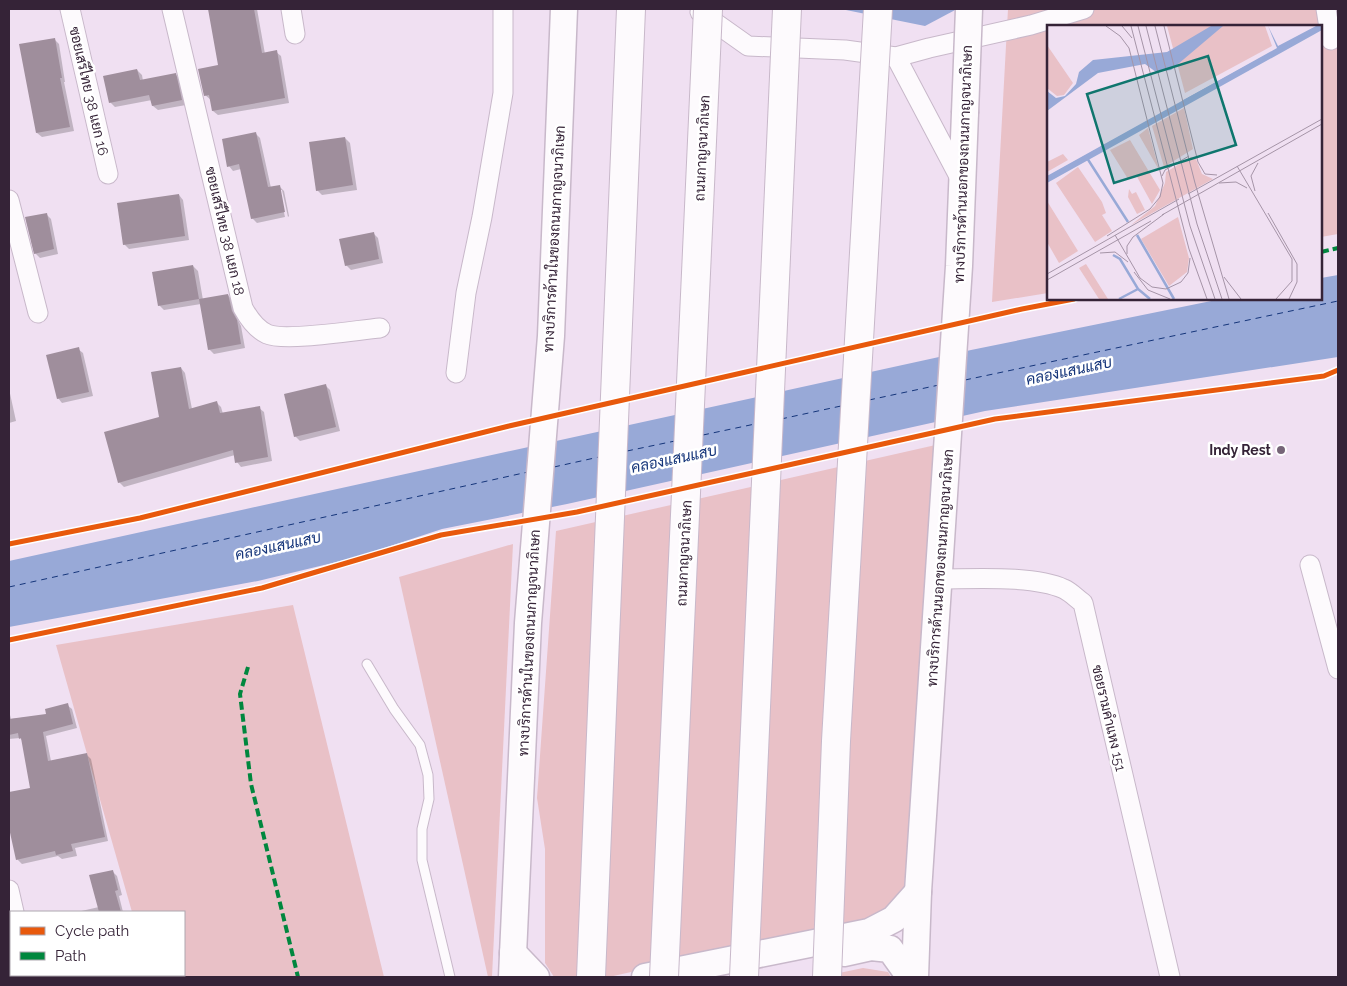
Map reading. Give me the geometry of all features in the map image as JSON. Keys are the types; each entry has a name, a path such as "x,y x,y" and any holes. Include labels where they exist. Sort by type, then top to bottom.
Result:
{"highway":[{"path":"591,977 631,9"},
{"name":"ถนนกาญจนาภิเษก","path":"664,977 708,9"},
{"path":"744,977 787,9"},
{"path":"827,977 836,741 878,9"}],"main road":[{"name":"ทางบริการด้านในของถนนกาญจนาภิเษก","path":"512,965 528,623 551,336 564,9"},
{"name":"ทางบริการด้านนอกของถนนกาญจนาภิเษก","path":"915,977 918,892 959,266 969,9"},
{"path":"645,977 869,932 894,919 918,892"},
{"path":"728,977 870,947 890,950 910,977"},
{"path":"512,965 536,977"}],"street":[{"name":"ซอยเสรีไทย 38 แยก 16","path":"70,9 108,174"},
{"name":"ซอยเสรีไทย 38 แยก 18","path":"172,9 243,308 251,322 268,334 288,337 380,328"},
{"path":"291,9 295,34"},
{"path":"456,373 466,293 482,217 503,93 502,9"},
{"path":"563,40 573,9"},
{"path":"694,9 748,46 845,50 896,57 1031,25 1084,9"},
{"path":"1326,9 1331,40"},
{"path":"896,57 961,180"},
{"path":"9,200 38,312"},
{"path":"1310,565 1338,669"},
{"name":"ซอยรามคำแหง 151","path":"939,578 1048,583 1066,590 1083,604 1170,977"},
{"path":"9,890 14,911"}],"lane":[{"path":"367,664 394,709 420,745 428,775 429,799 422,829 422,860 450,977"}],"shaded area":[{"path":"1008,9 1338,9 1338,234 1322,237 1322,25 1047,25 1047,293 992,302"},
{"path":"940,444 908,890 883,915 609,977 554,977 545,963 545,849 537,798 556,531"},
{"path":"513,544 492,977 488,977 399,577"},
{"path":"293,605 384,977 150,977 185,976 185,911 132,911 56,645"},
{"path":"863,968 888,972 891,977 820,977"}],"water":[{"path":"841,9 957,9 925,26"},
{"name":"คลองแสนแสบ","path":"1338,275 1338,357 985,411 567,504 442,529 357,557 258,581 9,627 9,561 971,350 1216,300 1322,300 1322,278"}],"building":[{"path":"208,9 254,9 262,53 277,50 285,98 212,111 209,95 204,96 198,69 218,65"},
{"path":"55,38 62,78 60,78 70,127 36,133 19,44"},
{"path":"137,69 140,80 176,73 182,100 152,106 149,95 109,103 103,76"},
{"path":"256,132 268,187 280,185 285,212 251,219 239,164 227,167 222,139"},
{"path":"345,137 353,185 316,191 309,142"},
{"path":"179,194 185,236 123,245 117,203"},
{"path":"47,213 54,249 34,254 25,217"},
{"path":"374,232 379,259 345,266 339,239"},
{"path":"193,265 199,299 158,306 152,272"},
{"path":"228,294 232,311 237,320 241,344 208,350 199,299"},
{"path":"79,347 89,392 57,399 46,355"},
{"path":"181,367 189,409 217,401 220,413 260,406 268,457 235,463 233,450 118,483 104,432 159,417 151,372"},
{"path":"326,384 336,427 294,437 284,394"},
{"path":"68,703 73,724 43,732 48,761 87,753 105,837 71,844 73,851 56,855 55,851 16,860 9,828 9,792 30,788 21,738 19,739 18,733 9,735 9,719 46,714 45,709"},
{"path":"113,870 118,890 115,891 121,911 99,911 89,875"}],"ferry route":[{"path":"965,380 1338,301"},
{"path":"869,400 939,385"},
{"path":"781,419 841,406"},
{"path":"703,435 755,424"},
{"path":"627,451 675,441"},
{"path":"554,467 599,457"},
{"path":"9,587 528,472"}],"marked path":[{"path":"1322,252 1338,248"},
{"path":"248,667 240,694 251,784 298,977"}],"cycle path":[{"path":"9,544 140,518 509,426 1069,300"},
{"path":"9,640 262,588 441,535 577,512 995,419 1324,376 1338,370"}],"place":[{"name":"Indy Rest","path":"1281,450"}]}
